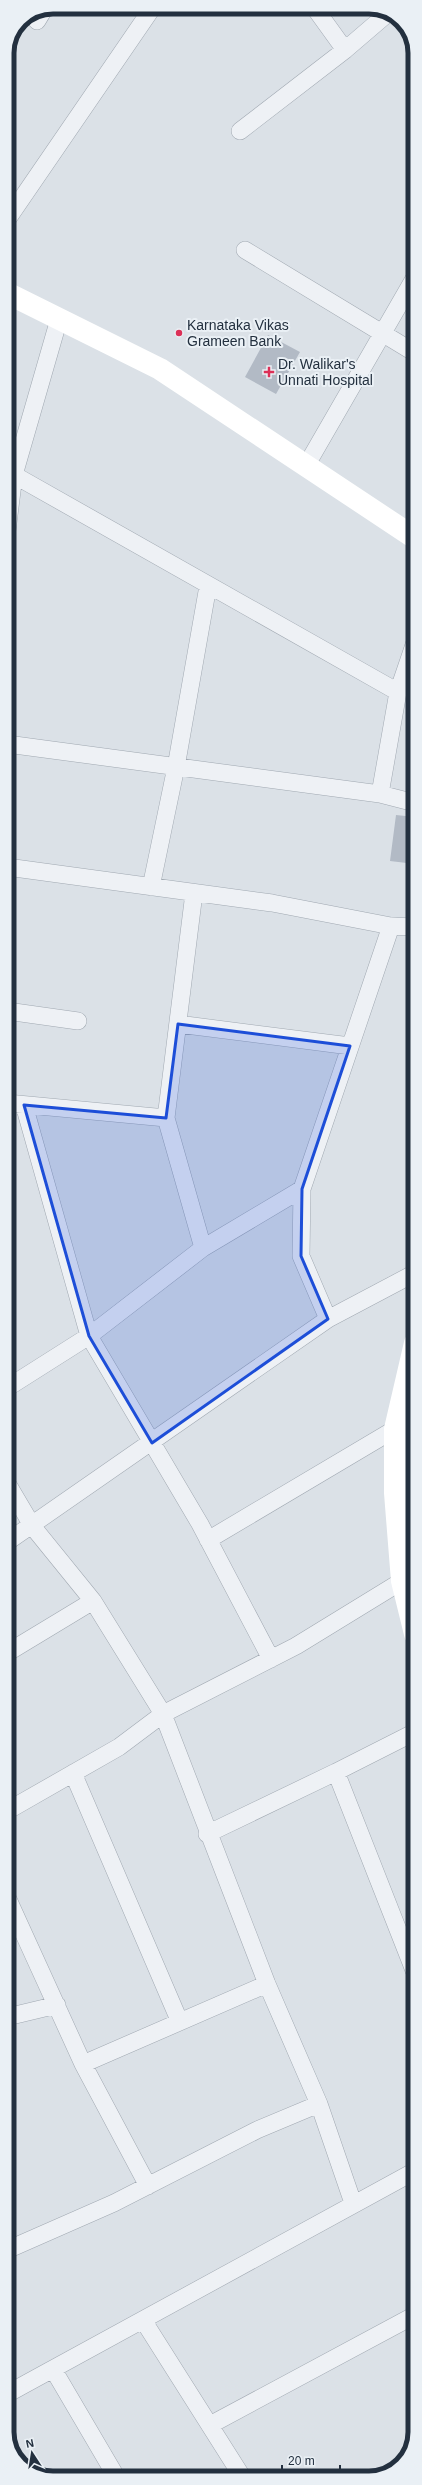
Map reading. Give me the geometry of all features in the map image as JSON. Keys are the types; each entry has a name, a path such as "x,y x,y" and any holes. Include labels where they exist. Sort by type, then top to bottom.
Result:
{"street":[{"path":"14,210 148,14"},
{"path":"319,14 345,50"},
{"path":"240,131 345,50 384,17"},
{"path":"245,250 408,349"},
{"path":"306,466 408,289"},
{"path":"14,296 160,368 408,533"},
{"path":"14,463 59,319"},
{"path":"14,475 208,586 398,692"},
{"path":"151,886 176,767 208,586"},
{"path":"380,794 398,692 408,663"},
{"path":"14,745 380,794 408,801"},
{"path":"14,868 272,903 391,926 408,927"},
{"path":"194,892 166,1118 203,1248"},
{"path":"328,1319 301,1256 302,1189 391,926"},
{"path":"14,1013 78,1021"},
{"path":"178,1024 350,1046"},
{"path":"166,1118 15,1104 89,1336 208,1540 271,1659"},
{"path":"14,1384 89,1336 203,1248 302,1189"},
{"path":"14,1538 33,1527 328,1319 408,1277"},
{"path":"408,1373 395,1428 395,1493 402,1581 408,1605"},
{"path":"208,1540 395,1428"},
{"path":"14,1495 33,1527 93,1601 163,1714 267,1984 320,2104 352,2203"},
{"path":"14,1807 119,1747 163,1714 271,1659 402,1581"},
{"path":"14,1649 93,1601"},
{"path":"208,1834 408,1736"},
{"path":"336,1772 408,1955"},
{"path":"74,1773 179,2020"},
{"path":"14,1912 83,2064 148,2186"},
{"path":"83,2064 179,2020 267,1984"},
{"path":"14,2015 57,2005"},
{"path":"14,2247 148,2186 257,2130 320,2104"},
{"path":"14,2390 290,2241 352,2203 408,2175"},
{"path":"210,2425 408,2319"},
{"path":"143,2320 239,2471"},
{"path":"53,2369 113,2471"}],"highlighted area":[{"path":"178,1024 350,1046 302,1189 301,1256 328,1319 152,1443 89,1336 24,1105 166,1118"}],"building":[{"path":"268,335 300,352 276,394 245,377"},
{"path":"396,815 408,816 408,863 390,861"}],"place":[{"name":"Karnataka Vikas Grameen Bank","path":"179,333"},
{"name":"Dr. Walikar's Unnati Hospital","path":"269,372"}]}
